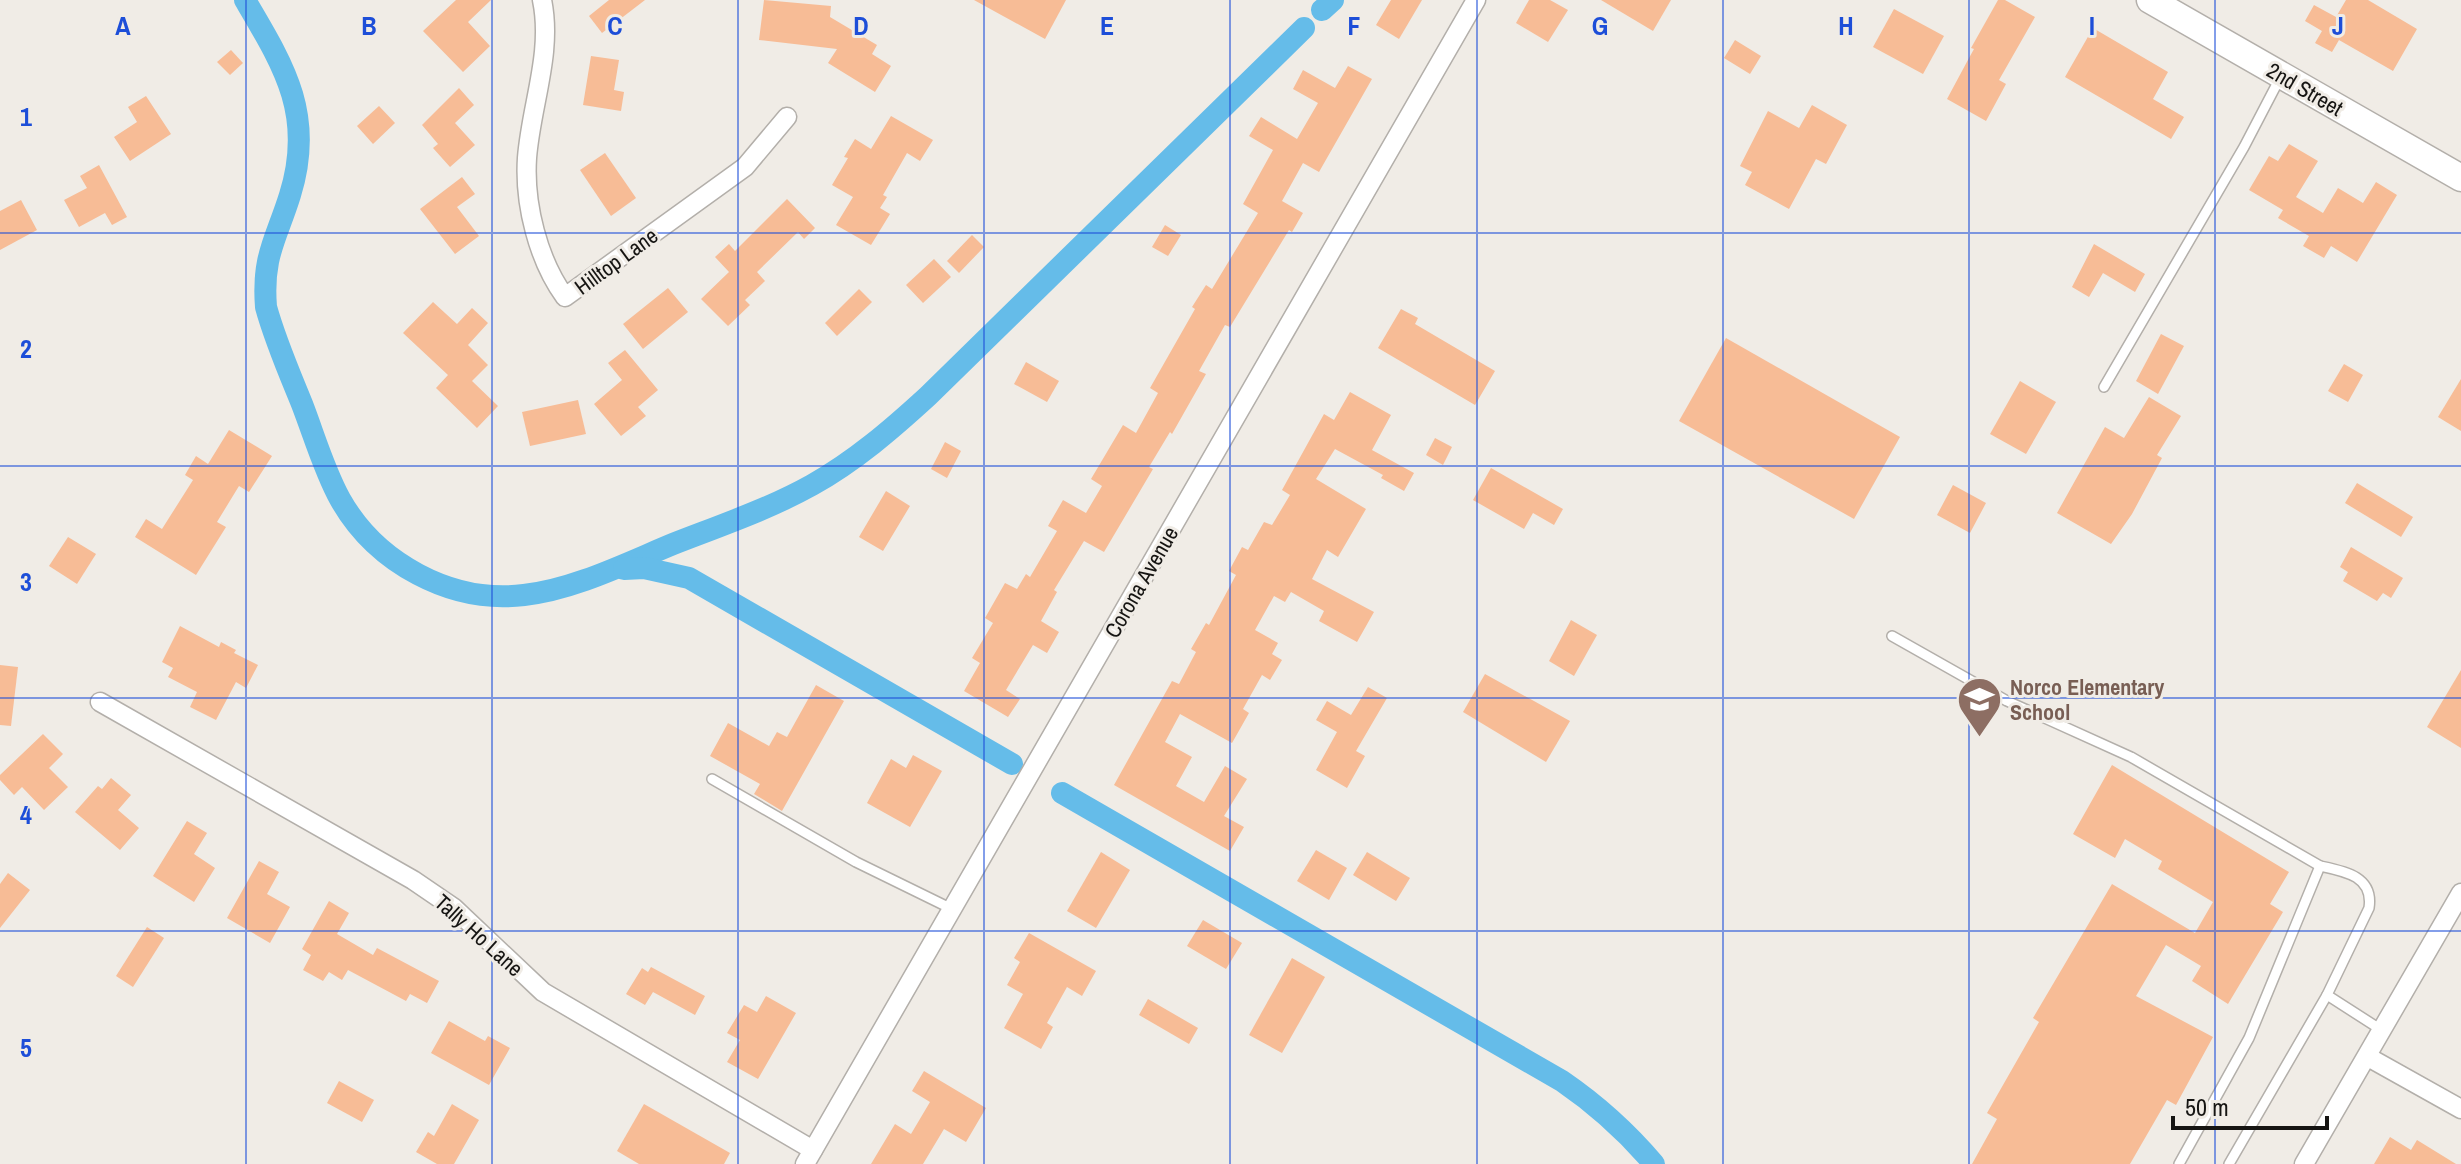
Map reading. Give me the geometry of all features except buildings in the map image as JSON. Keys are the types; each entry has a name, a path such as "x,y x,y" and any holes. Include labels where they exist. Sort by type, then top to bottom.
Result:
{"street":[{"name":"Hilltop Lane","path":"542,0 545,14 544,56 527,157 528,196 549,275 565,297 745,167 787,117"},
{"name":"Corona Avenue","path":"809,1157 1476,0"},
{"name":"2nd Street","path":"2150,0 2461,178"},
{"name":"Tally Ho Lane","path":"100,702 413,880 454,908 543,992 809,1157"},
{"path":"2304,1164 2461,893"},
{"path":"2368,1057 2461,1109"}],"lane":[{"path":"2104,387 2244,147 2282,75"},
{"path":"1892,636 2007,701 2131,757 2320,866 2354,875 2367,887 2369,908 2327,995 2229,1164"},
{"path":"712,779 856,862 952,909"},
{"path":"2179,1164 2249,1038 2320,866"},
{"path":"2327,995 2383,1031"}],"waterway":[{"path":"245,0 272,47 292,92 299,140 290,195 268,261 266,307 329,476 355,522 395,560 443,585 470,593 497,596 543,592 600,575 779,502 843,466 928,396 1304,28"},
{"path":"1322,10 1333,0"},
{"path":"624,569 644,568 689,578 1012,764"},
{"path":"1062,793 1562,1081 1611,1119 1654,1164"}],"place":[{"name":"Norco Elementary School","path":"1979,739"}]}
